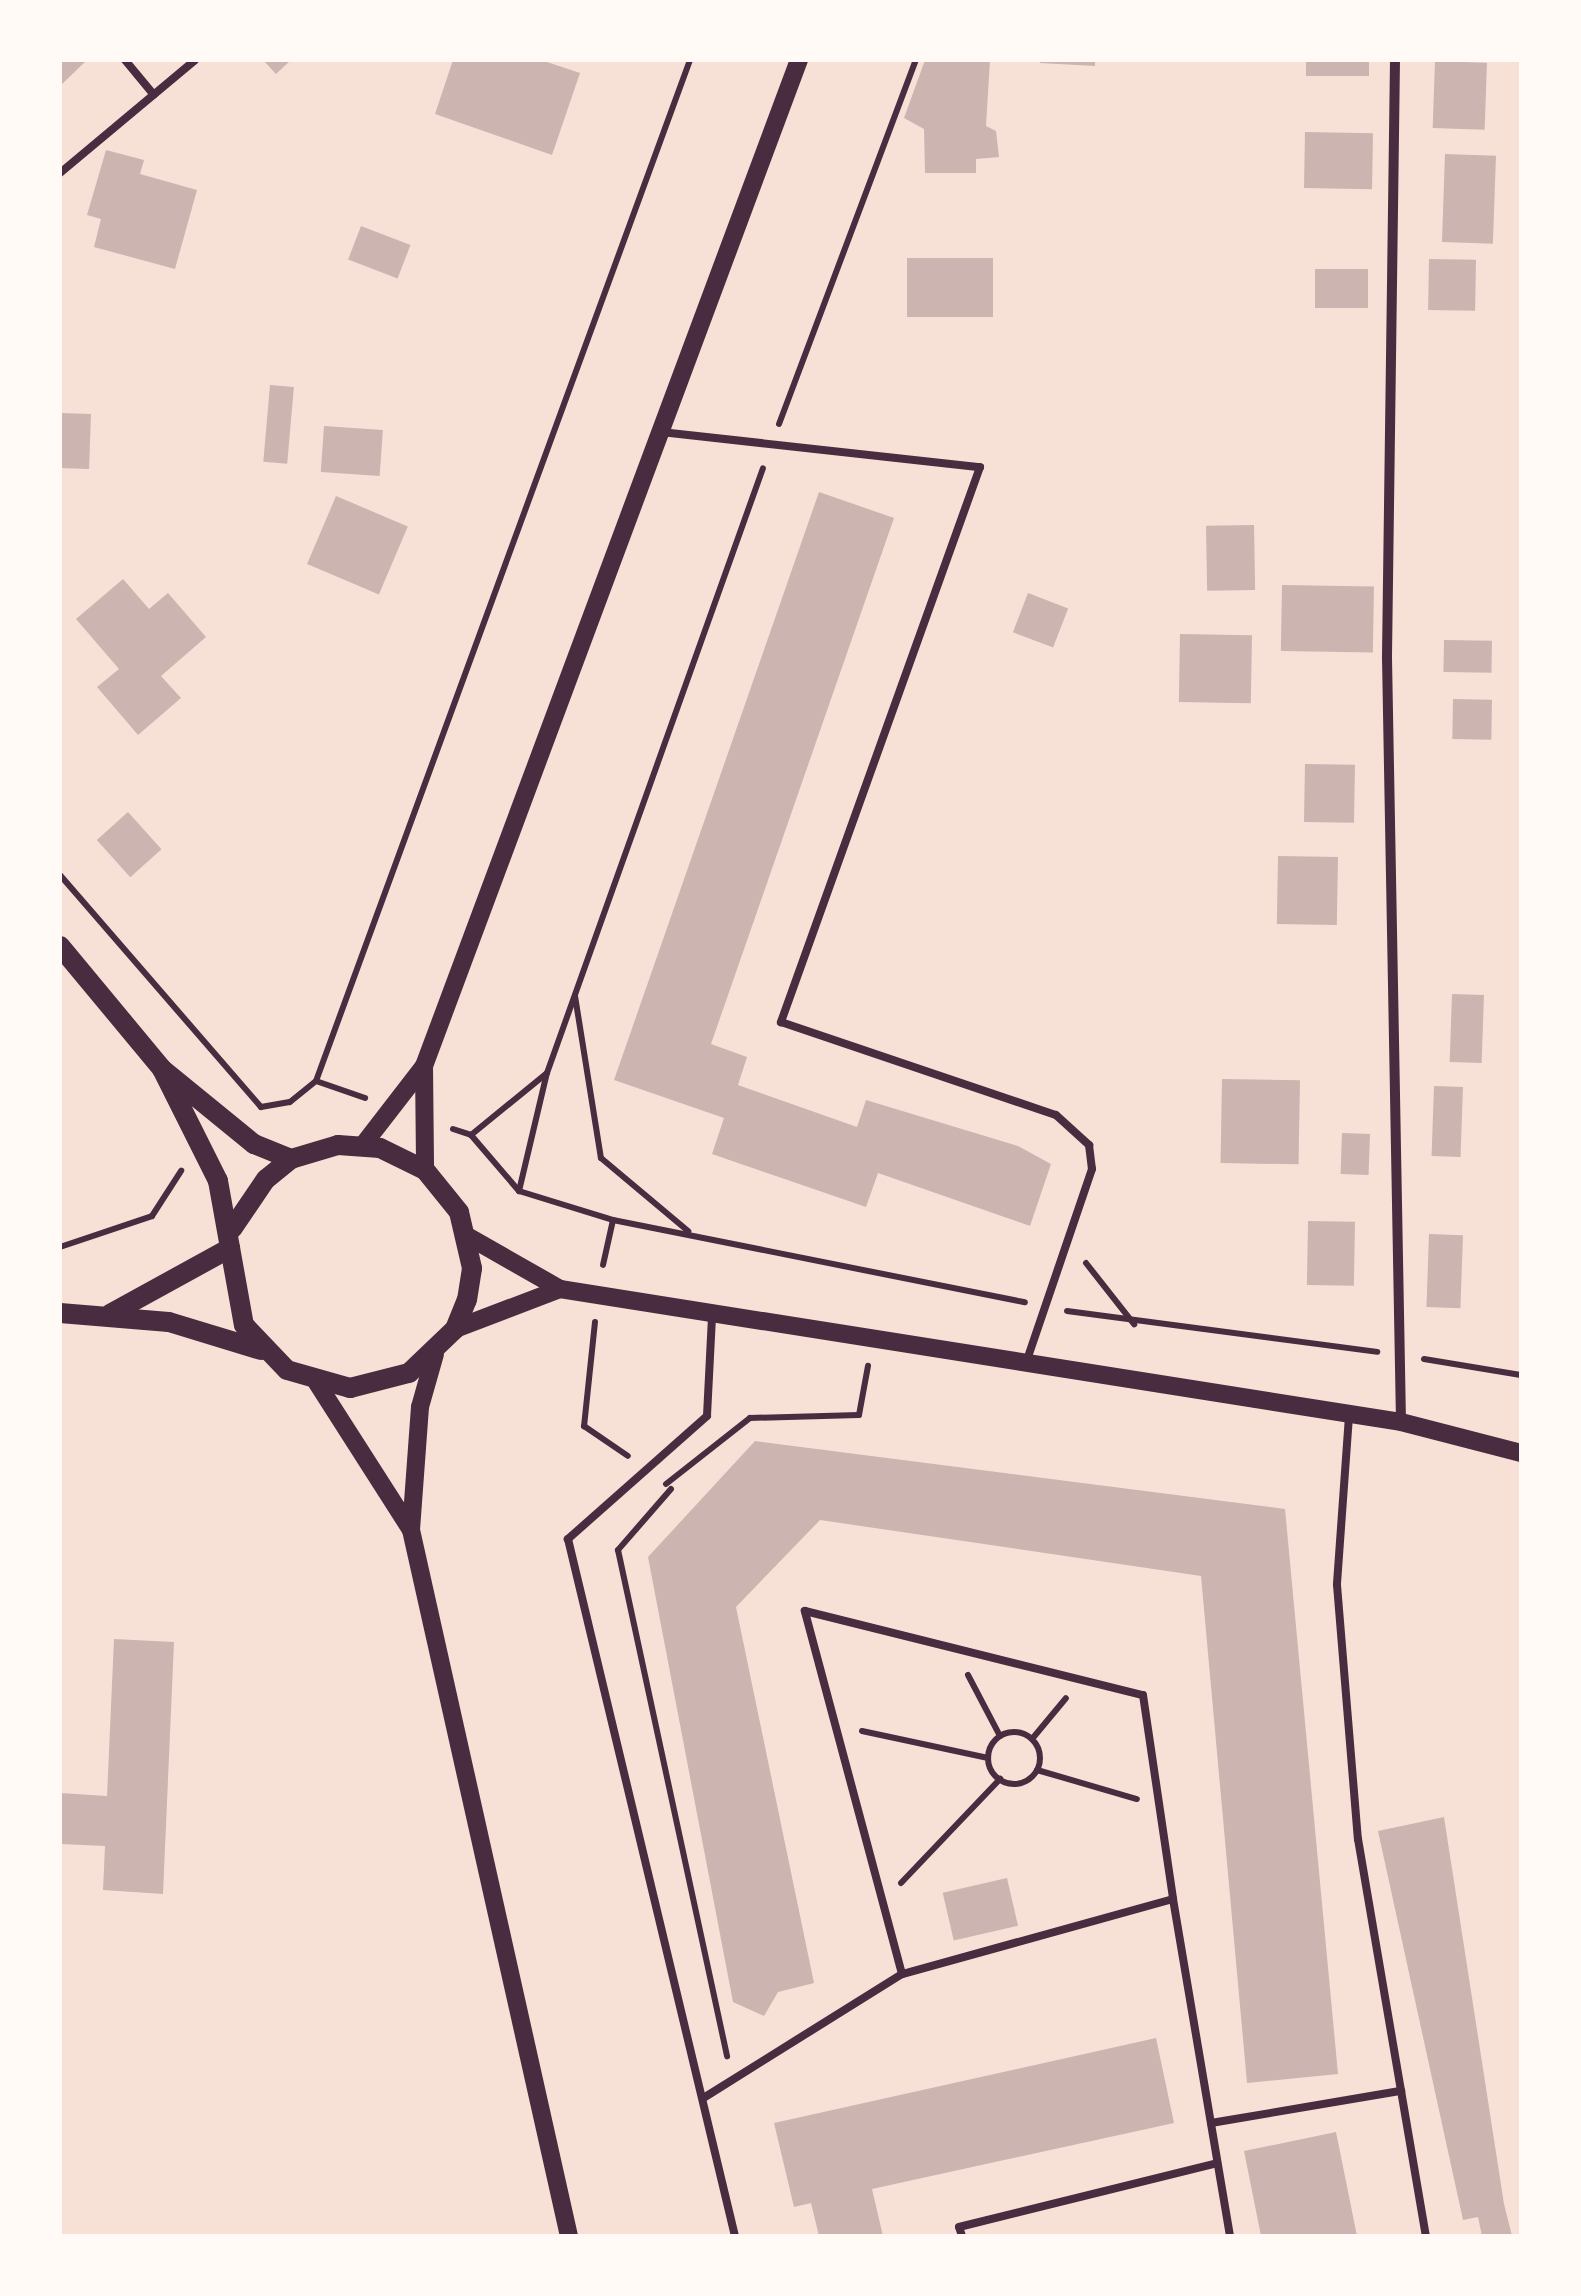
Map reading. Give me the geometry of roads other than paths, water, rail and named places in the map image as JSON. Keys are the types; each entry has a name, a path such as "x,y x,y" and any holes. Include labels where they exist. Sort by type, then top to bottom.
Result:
{"main road":[{"path":"60,946 162,1069 254,1144 292,1159"},
{"path":"162,1069 231,1238 232,1295 262,1350"},
{"path":"60,1313 109,1314 262,1350 316,1383 380,1384 435,1354 454,1329 470,1284 468,1236 425,1170 363,1145 292,1159 266,1178 231,1238 109,1314"}],"street":[{"path":"363,1145 424,1066 799,60"},
{"path":"1395,60 1387,658 1401,1422"},
{"path":"424,1066 425,1170"},
{"path":"468,1236 560,1289 872,1345 1401,1422 1521,1453"},
{"path":"454,1329 560,1289"},
{"path":"435,1354 420,1407 411,1530 569,2236"},
{"path":"316,1383 411,1530"}],"lane":[{"path":"125,60 154,95"},
{"path":"60,173 195,60"},
{"path":"662,432 770,449 980,467 781,1022 1076,1128 1092,1169 1024,1369"},
{"path":"712,1318 707,1416 568,1539 705,2097 735,2236"},
{"path":"1349,1416 1337,1585 1358,1839 1426,2236"},
{"path":"902,1974 805,1611 1143,1695 1230,2236"},
{"path":"705,2097 902,1974 1173,1899"},
{"path":"1210,2123 1401,2092"},
{"path":"962,2236 959,2227 1217,2163"}]}
